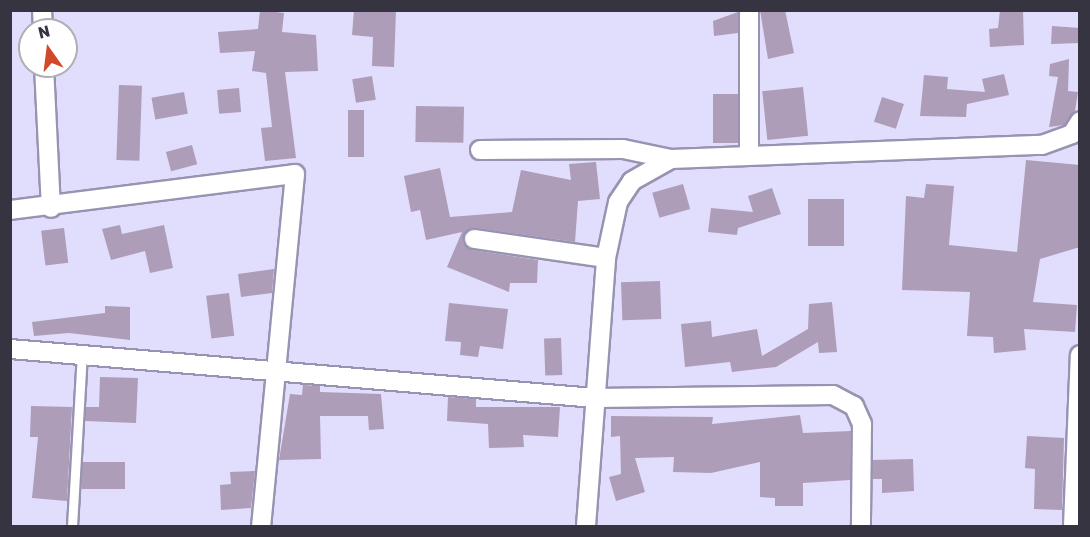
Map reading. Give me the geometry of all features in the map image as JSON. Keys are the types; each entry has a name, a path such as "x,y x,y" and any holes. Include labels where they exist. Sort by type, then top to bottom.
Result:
{"street":[{"path":"749,10 749,154"},
{"path":"45,78 51,207"},
{"path":"480,150 623,149 671,159 749,154 1042,145 1077,131"},
{"path":"586,526 606,258 618,202 650,168 671,159"},
{"path":"10,210 51,207 295,174 261,526"},
{"path":"474,239 606,258"},
{"path":"10,349 278,368 595,398 806,392 845,399 862,424 861,526"},
{"path":"1073,526 1080,355"}],"lane":[{"path":"72,526 82,354"}],"building":[{"path":"260,10 284,13 282,32 316,35 318,71 285,72 296,158 265,161 261,128 272,127 266,73 252,71 255,51 220,53 218,32 258,29"},
{"path":"354,10 396,10 394,67 372,66 373,37 352,35"},
{"path":"760,10 785,10 794,53 768,59"},
{"path":"1000,10 1023,10 1024,45 990,47 989,29 998,28"},
{"path":"738,12 738,33 714,36 713,21"},
{"path":"1052,26 1080,28 1080,43 1051,44"},
{"path":"1069,59 1068,91 1078,92 1075,111 1064,125 1049,127 1058,77 1049,76 1050,64"},
{"path":"1004,74 1009,95 967,104 966,117 920,116 924,75 948,77 947,89 985,92 982,79"},
{"path":"372,76 376,100 356,103 352,79"},
{"path":"119,85 142,86 139,161 116,160"},
{"path":"803,87 808,136 767,140 762,91"},
{"path":"239,88 241,112 219,114 217,90"},
{"path":"184,92 188,114 155,119 152,98"},
{"path":"713,94 738,94 738,143 713,143"},
{"path":"882,97 904,104 896,129 874,122"},
{"path":"416,106 464,107 463,143 415,142"},
{"path":"348,110 364,110 364,157 348,157"},
{"path":"192,145 197,164 171,171 166,152"},
{"path":"1026,160 1080,165 1080,247 1040,259 1033,302 1077,305 1075,332 1024,329 1026,350 994,353 993,337 967,336 970,292 902,290 906,196 924,198 926,184 954,186 949,245 1017,252"},
{"path":"596,162 600,199 578,201 575,242 476,228 465,233 463,243 472,250 538,260 537,283 510,283 509,292 447,267 462,232 426,240 420,210 411,212 404,176 440,168 450,217 512,212 521,170 571,180 569,164"},
{"path":"683,184 690,209 659,218 652,193"},
{"path":"772,188 781,214 738,228 737,235 708,232 711,208 753,212 748,196"},
{"path":"808,199 844,199 844,246 808,246"},
{"path":"120,225 122,234 164,225 173,268 150,273 145,251 111,260 102,229"},
{"path":"64,228 68,263 45,266 41,231"},
{"path":"274,269 272,293 241,297 238,274"},
{"path":"660,281 661,319 622,320 621,282"},
{"path":"229,293 234,336 211,338 206,296"},
{"path":"832,302 837,352 819,353 818,342 776,367 732,372 730,362 685,367 681,324 711,321 712,337 757,329 762,356 808,329 809,304"},
{"path":"449,303 508,309 503,349 480,346 478,357 460,355 461,342 445,341"},
{"path":"105,306 130,307 130,340 69,333 34,336 32,322 105,313"},
{"path":"561,338 562,375 545,376 544,339"},
{"path":"100,377 138,378 136,423 85,421 86,407 99,407"},
{"path":"303,385 320,386 320,392 381,394 384,429 369,430 368,416 320,416 321,459 279,460 290,394 302,395"},
{"path":"448,397 476,399 476,407 560,407 558,437 523,435 524,447 489,448 488,424 447,421"},
{"path":"31,406 72,407 67,501 32,498 38,437 30,437"},
{"path":"800,415 803,433 851,431 850,480 803,483 803,506 775,506 775,498 760,497 760,462 711,473 673,472 674,457 635,458 645,492 616,501 609,477 621,474 620,436 611,437 611,416 713,417 712,424"},
{"path":"1027,436 1064,438 1062,510 1034,509 1035,469 1025,468"},
{"path":"913,459 914,491 882,493 882,479 873,479 873,460"},
{"path":"82,462 125,462 125,489 82,489"},
{"path":"255,471 251,508 221,510 220,485 231,484 230,472"}]}
